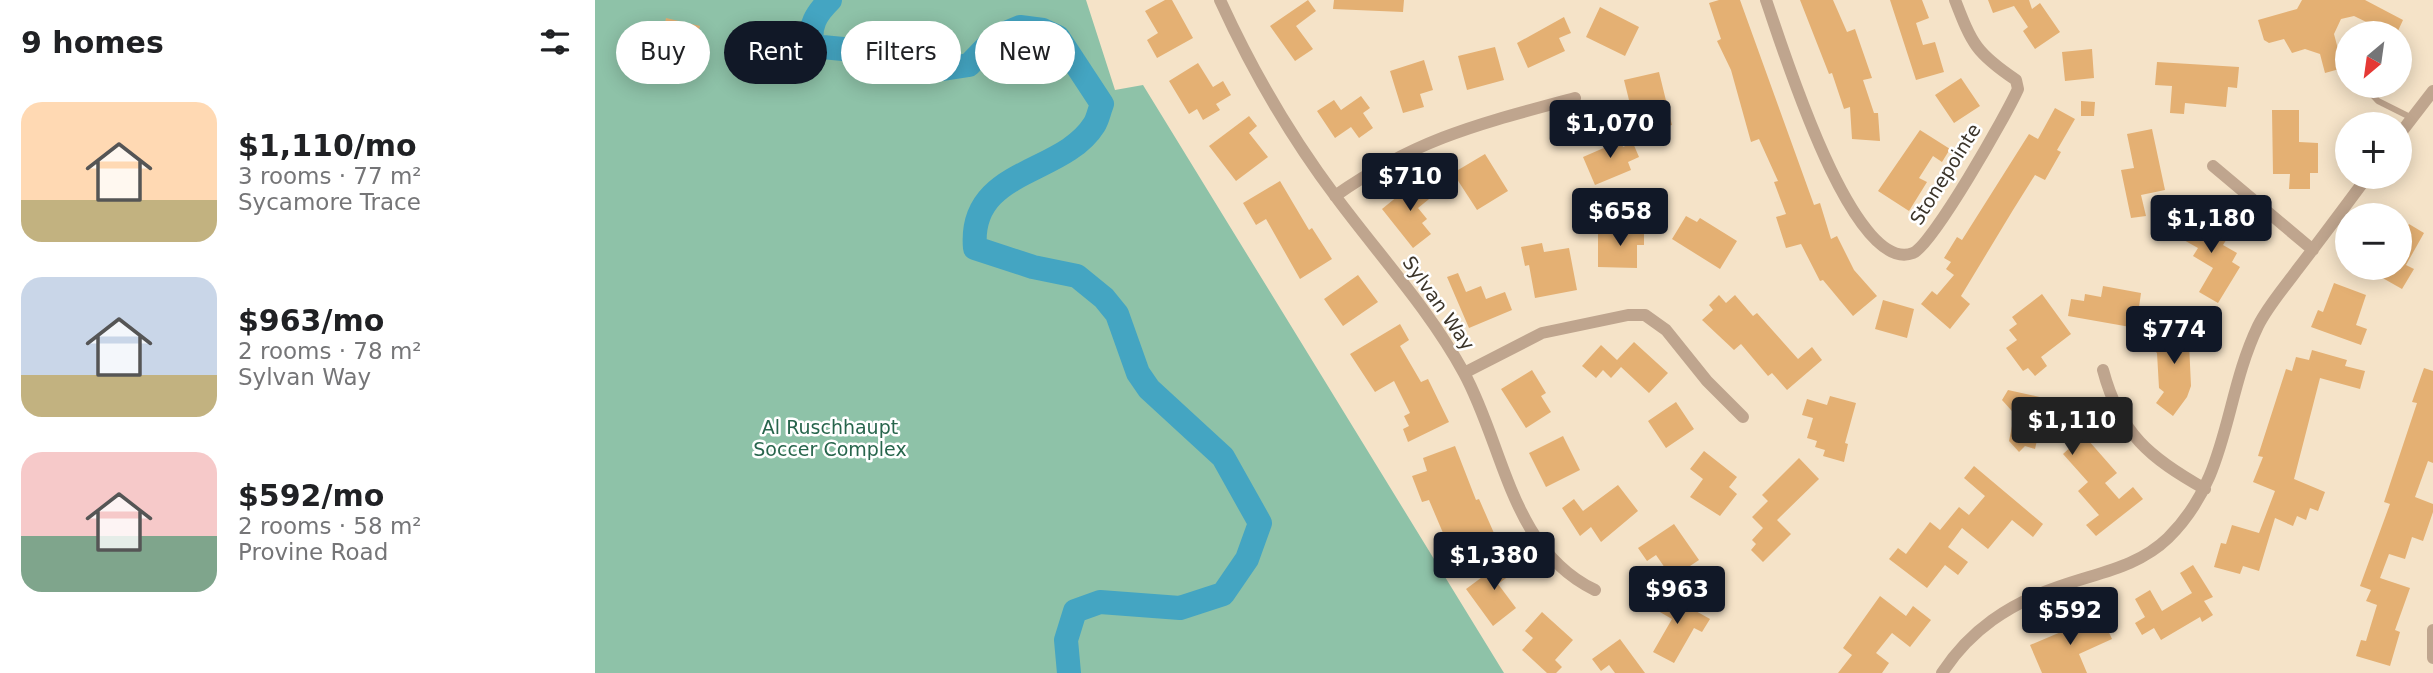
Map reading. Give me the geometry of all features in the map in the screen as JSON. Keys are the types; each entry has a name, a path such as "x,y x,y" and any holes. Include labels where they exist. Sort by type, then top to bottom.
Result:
{"street":[{"name":"Sylvan Way","path":"1220,0 1241,47 1335,196 1428,316 1464,373 1507,484 1523,515 1571,579 1595,590"},
{"name":"Stonepointe","path":"1766,0 1832,174 1876,242 1904,255 1920,249 1933,232 2018,89 2016,80 1985,59 1973,43 1955,0"},
{"path":"2412,118 2433,91"},
{"path":"1335,196 1381,166 1435,138 1479,122 1575,98"},
{"path":"2213,166 2312,250"},
{"path":"1942,673 1967,640 2008,608 2061,586 2112,571 2154,549 2186,517 2205,489 2225,440 2240,375 2258,327 2358,189"},
{"path":"1464,373 1542,334 1629,314 1645,315 1666,330 1707,380 1743,417"},
{"path":"2103,370 2117,411 2131,434 2164,466 2205,489"},
{"path":"2433,630 2433,658"}],"lane":[{"path":"2375,98 2400,112"}],"green space":[{"name":"Al Ruschhaupt Soccer Complex","path":"595,0 1086,0 1115,90 1143,85 1504,673 595,673"}],"building":[{"path":"1165,0 1172,0 1193,38 1157,58 1147,40 1158,33 1145,11"},
{"path":"1308,0 1316,11 1296,26 1313,49 1295,61 1270,26"},
{"path":"1334,0 1404,0 1403,12 1333,9"},
{"path":"1740,0 1814,205 1820,203 1831,239 1837,236 1854,270 1877,296 1853,316 1823,280 1820,281 1801,244 1786,248 1776,217 1786,214 1774,182 1778,181 1759,139 1751,142 1731,70 1717,41 1721,39 1709,3"},
{"path":"1800,0 1833,0 1847,32 1855,29 1872,78 1863,80 1874,113 1878,113 1880,141 1852,139 1850,107 1844,109 1832,73 1829,74"},
{"path":"1890,0 1922,0 1929,18 1916,23 1923,45 1935,42 1944,72 1916,80"},
{"path":"1988,0 2029,0 2032,9 2040,3 2060,32 2035,49 2023,31 2028,27 2014,6 1993,13"},
{"path":"2302,0 2365,0 2403,20 2364,21 2354,16 2335,21 2335,70 2325,73 2320,54 2305,49 2292,53 2284,39 2269,43 2264,40 2258,20 2297,9"},
{"path":"1600,7 1639,27 1625,56 1586,37"},
{"path":"1564,17 1571,33 1559,38 1565,51 1528,68 1517,43"},
{"path":"1495,47 1504,80 1467,90 1458,56"},
{"path":"2092,49 2094,78 2065,81 2062,52"},
{"path":"1424,60 1433,90 1420,94 1424,107 1403,113 1390,71"},
{"path":"2157,62 2239,67 2237,88 2228,87 2226,107 2185,103 2184,114 2170,113 2172,86 2155,85"},
{"path":"1198,63 1213,87 1223,81 1231,95 1216,104 1220,110 1203,120 1197,109 1189,114 1169,81"},
{"path":"1659,72 1672,125 1650,130 1645,105 1631,108 1624,80"},
{"path":"1961,78 1980,106 1954,123 1935,95"},
{"path":"1361,96 1370,108 1363,113 1373,128 1359,138 1351,127 1335,138 1317,111 1334,100 1341,110"},
{"path":"2081,101 2095,102 2094,116 2081,116"},
{"path":"2055,108 2075,119 2057,150 2061,152 2045,180 2035,175 2013,210 1961,296 1970,304 1950,329 1921,304 1932,291 1937,295 1954,275 1946,269 1951,262 1944,258 1957,237 1962,240 2029,134 2038,139"},
{"path":"2272,110 2299,110 2299,142 2318,143 2318,173 2310,173 2310,189 2289,189 2290,174 2273,174"},
{"path":"1249,116 1257,126 1249,133 1268,157 1236,181 1209,146"},
{"path":"2152,129 2165,190 2141,195 2146,216 2131,218 2121,170 2134,168 2127,134"},
{"path":"1920,130 1950,149 1942,162 1933,156 1919,178 1927,182 1909,211 1878,191"},
{"path":"1618,134 1623,147 1633,143 1639,157 1628,162 1631,170 1595,185 1583,157 1606,147 1603,140"},
{"path":"1485,154 1508,191 1477,210 1453,173"},
{"path":"1420,178 1434,195 1418,208 1427,219 1422,223 1431,234 1413,248 1382,209"},
{"path":"1280,181 1309,230 1312,228 1332,259 1300,279 1266,219 1256,225 1243,203"},
{"path":"2186,212 2213,229 2215,226 2230,234 2223,245 2237,253 2232,262 2240,267 2218,303 2199,292 2213,268 2193,256 2198,248 2182,239 2188,230 2178,224"},
{"path":"1686,216 1697,222 1700,218 1737,241 1720,269 1672,239"},
{"path":"2412,226 2424,233 2412,254"},
{"path":"1622,227 1644,227 1644,245 1637,245 1637,268 1598,267 1598,234 1622,234"},
{"path":"1542,243 1544,252 1569,248 1577,290 1535,298 1529,265 1525,266 1521,247"},
{"path":"1458,273 1466,292 1481,286 1486,299 1505,292 1512,310 1469,328 1447,277"},
{"path":"1358,275 1378,302 1343,326 1324,299"},
{"path":"2386,280 2407,280 2402,289"},
{"path":"2334,283 2366,295 2356,325 2367,329 2361,345 2311,327 2318,310 2323,312"},
{"path":"2103,286 2141,293 2136,328 2068,316 2071,299 2084,301 2085,294 2101,297"},
{"path":"2042,294 2071,334 2041,357 2047,366 2035,376 2028,368 2023,371 2006,348 2017,340 2009,330 2017,324 2012,317"},
{"path":"1719,295 1726,303 1735,295 1753,316 1757,313 1798,359 1812,347 1822,360 1787,390 1772,373 1768,376 1741,344 1734,350 1702,320 1713,310 1709,305"},
{"path":"1883,300 1914,309 1907,338 1875,329"},
{"path":"2178,315 2190,324 2181,337 2189,343 2191,386 2187,397 2173,416 2156,403 2164,392 2159,388 2157,353 2152,348"},
{"path":"1400,324 1409,340 1400,346 1421,382 1428,379 1449,422 1408,442 1403,429 1409,426 1404,416 1410,413 1394,381 1375,392 1350,354"},
{"path":"1634,342 1668,373 1649,393 1621,367 1611,378 1603,370 1596,378 1582,366 1601,345 1617,360"},
{"path":"2312,350 2347,360 2345,366 2365,371 2360,389 2320,378 2294,479 2325,492 2318,511 2310,508 2306,520 2297,516 2293,526 2275,518 2259,571 2243,566 2240,574 2214,567 2221,543 2226,544 2232,525 2259,533 2275,491 2253,482 2263,457 2258,456 2286,369 2292,371 2296,357 2309,360"},
{"path":"2424,368 2433,371 2433,463 2428,461 2415,497 2433,504 2433,512 2423,541 2412,537 2405,559 2389,554 2380,578 2410,588 2395,630 2400,632 2390,666 2356,656 2361,640 2366,641 2377,605 2366,601 2371,590 2360,586 2390,504 2384,502 2417,403 2412,402"},
{"path":"1532,370 1546,393 1541,396 1551,412 1526,428 1501,389"},
{"path":"2008,390 2053,400 2117,473 2105,483 2119,499 2133,487 2143,499 2096,536 2086,525 2099,515 2078,491 2088,482 2063,454 2074,444 2044,410 2035,449 2025,446 2019,452 2009,441 2012,426 2020,420 2002,400"},
{"path":"1830,396 1856,403 1845,443 1848,444 1844,462 1823,456 1825,450 1815,447 1817,441 1807,438 1813,418 1802,415 1807,399 1827,405"},
{"path":"1676,402 1694,429 1666,448 1648,421"},
{"path":"1563,436 1580,470 1546,487 1529,453"},
{"path":"1455,446 1476,500 1479,499 1497,540 1470,551 1474,559 1451,569 1440,543 1446,540 1429,500 1422,502 1412,476 1427,471 1423,458"},
{"path":"1704,451 1737,477 1729,487 1737,494 1720,516 1690,497 1703,479 1690,469"},
{"path":"1799,458 1819,479 1777,520 1791,534 1763,562 1751,550 1756,544 1752,540 1763,528 1752,517 1768,501 1762,495"},
{"path":"1974,466 2043,524 2033,537 2012,520 1988,549 1962,528 1948,547 1968,562 1958,575 1945,565 1927,588 1889,559 1898,548 1906,554 1930,522 1940,530 1959,507 1969,515 1985,496 1964,478"},
{"path":"1618,485 1638,511 1601,542 1591,527 1580,536 1562,508 1574,499 1583,511"},
{"path":"1674,524 1699,560 1672,578 1656,555 1647,561 1638,548"},
{"path":"1512,555 1521,567 1498,584 1516,608 1493,626 1466,589"},
{"path":"2193,565 2213,597 2204,601 2213,615 2202,622 2200,617 2161,640 2154,628 2142,635 2135,623 2145,617 2135,599 2150,590 2162,611 2192,593 2180,573"},
{"path":"1662,592 1710,619 1702,632 1694,628 1674,663 1653,652 1672,619 1653,608"},
{"path":"1880,596 1906,616 1913,606 1931,620 1910,647 1892,633 1876,653 1889,663 1882,673 1838,673 1852,655 1843,648"},
{"path":"1542,612 1573,640 1555,660 1562,667 1556,673 1547,673 1522,650 1533,638 1525,631"},
{"path":"2101,615 2112,639 2079,654 2087,673 2042,673 2030,645"},
{"path":"1620,639 1645,673 1615,673 1609,665 1601,671 1592,659"}],"waterway":[{"path":"830,0 815,20 812,46 874,52 943,69 969,65 996,37 1020,27 1043,30 1058,37 1102,104 1097,120 1079,142 1001,187 986,202 977,222 975,248 1033,267 1077,276 1104,298 1117,314 1138,373 1149,389 1223,457 1260,523 1247,559 1223,594 1180,608 1100,602 1075,611 1066,640 1069,673"}]}
